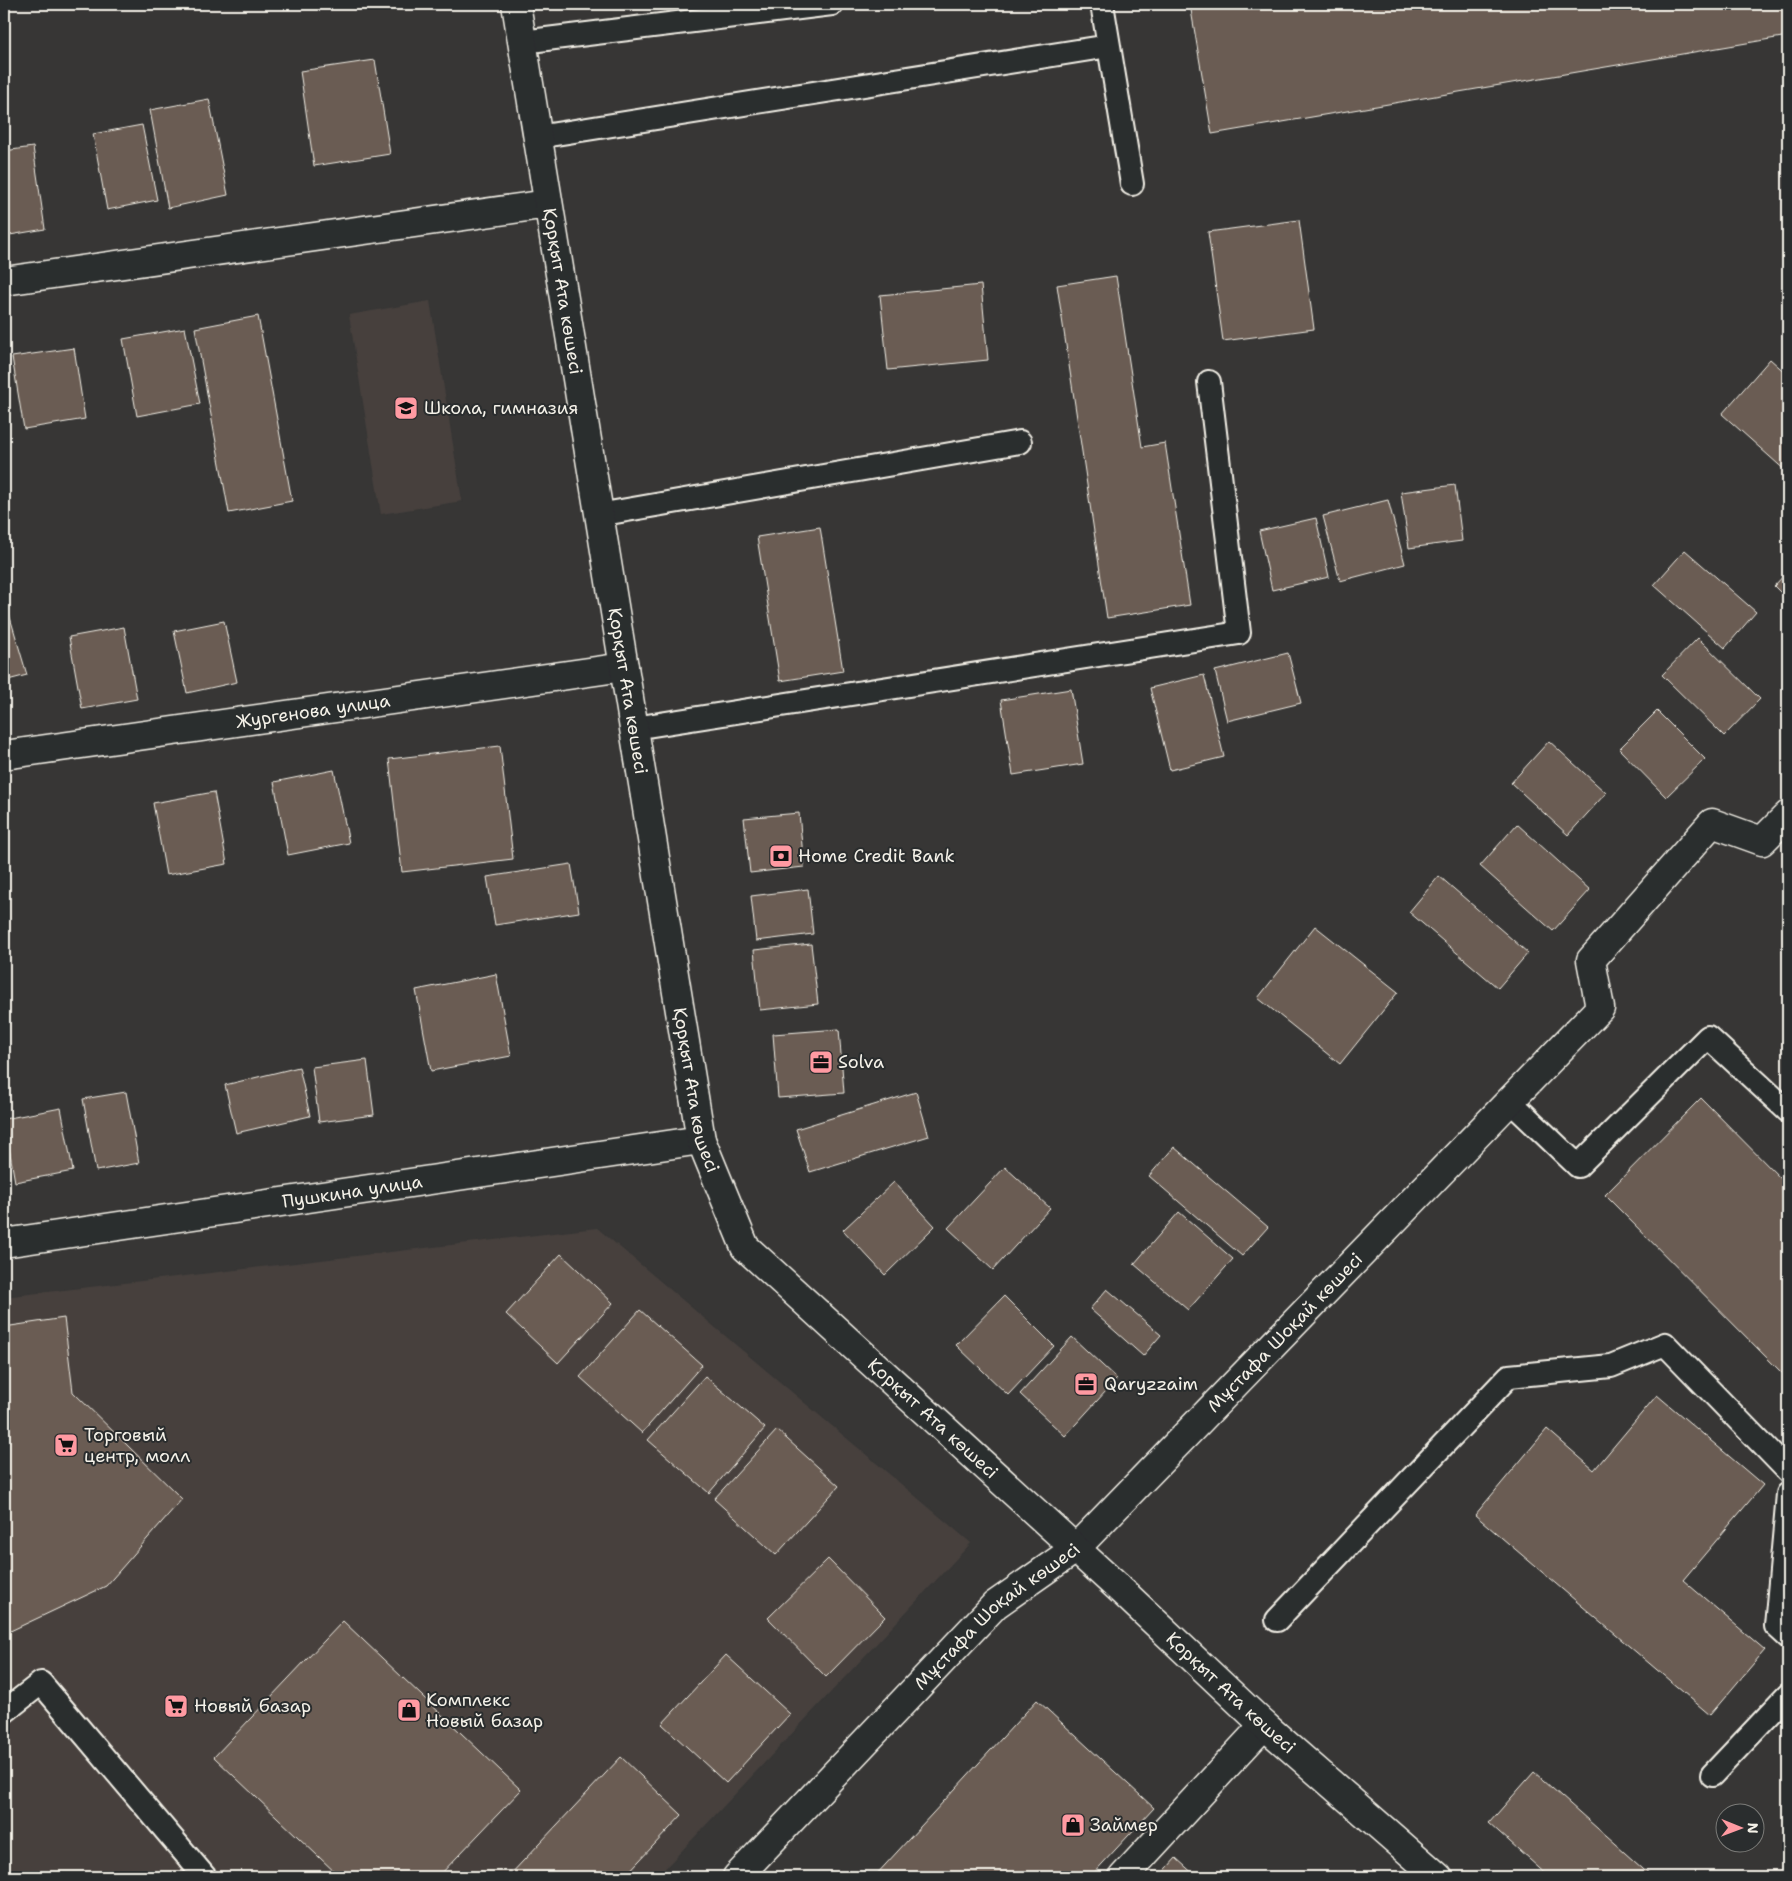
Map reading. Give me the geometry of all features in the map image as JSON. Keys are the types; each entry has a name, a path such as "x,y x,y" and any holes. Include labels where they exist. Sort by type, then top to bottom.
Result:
{"street":[{"name":"Қорқыт Ата көшесі","path":"516,4 701,1140 745,1247 1076,1549 1264,1725 1438,1877"},
{"path":"4,281 548,204"},
{"name":"Жургенова улица","path":"4,755 624,666"},
{"name":"Мұстафа Шоқай көшесі","path":"737,1877 995,1605 1076,1549 1600,1008 1591,960 1712,823 1762,841 1788,815"},
{"name":"Пушкина улица","path":"4,1243 701,1140"},
{"path":"1123,1877 1264,1725"}],"lane":[{"path":"522,42 722,11 832,4"},
{"path":"1102,4 1132,184"},
{"path":"537,136 1109,46"},
{"path":"634,728 1238,633 1209,382"},
{"path":"598,515 1020,442"},
{"path":"1510,1101 1578,1166 1708,1037 1788,1111"},
{"path":"1277,1620 1509,1376 1611,1366 1665,1344 1788,1471"},
{"path":"1788,1494 1776,1626 1788,1637"},
{"path":"4,1712 42,1683 206,1877"},
{"path":"1712,1776 1788,1695"}],"shaded area":[{"name":"Школа, гимназия","path":"430,301 462,501 381,514 349,315"},
{"name":"Комплекс Новый базар","path":"597,1228 971,1543 657,1877 4,1877 4,1297"}],"building":[{"path":"1190,4 1788,4 1788,36 1212,134"},
{"path":"375,60 390,154 314,166 300,71"},
{"path":"209,99 228,195 168,208 150,110"},
{"path":"142,125 157,200 107,210 93,134"},
{"path":"33,147 45,229 4,236 4,151"},
{"path":"1299,220 1314,329 1223,341 1208,232"},
{"path":"1116,276 1142,447 1165,443 1190,605 1107,618 1057,285"},
{"path":"981,285 988,360 888,370 880,295"},
{"path":"258,316 292,501 229,513 195,328"},
{"path":"185,328 200,404 137,416 123,339"},
{"path":"74,348 85,419 24,429 12,357"},
{"path":"1770,359 1788,375 1788,473 1722,414"},
{"path":"1455,485 1462,541 1409,548 1401,492"},
{"path":"1388,500 1405,564 1340,581 1323,516"},
{"path":"1316,518 1329,577 1272,590 1259,531"},
{"path":"820,527 843,671 780,681 757,537"},
{"path":"1685,550 1756,612 1725,648 1654,585"},
{"path":"1788,571 1788,600 1774,586"},
{"path":"9,614 27,675 4,681 4,616"},
{"path":"224,621 237,682 187,693 174,631"},
{"path":"124,627 137,699 82,709 69,637"},
{"path":"1698,638 1760,699 1724,736 1662,675"},
{"path":"1288,653 1301,703 1227,721 1215,671"},
{"path":"1204,675 1224,757 1170,770 1150,688"},
{"path":"1071,689 1083,764 1013,775 1001,700"},
{"path":"1657,711 1705,759 1666,797 1619,749"},
{"path":"1549,741 1606,793 1568,835 1511,783"},
{"path":"500,746 513,859 402,872 389,759"},
{"path":"334,770 349,843 288,855 274,782"},
{"path":"214,792 227,864 166,875 153,803"},
{"path":"799,813 804,867 750,873 744,818"},
{"path":"1517,824 1590,890 1553,931 1480,866"},
{"path":"571,864 579,912 495,925 487,877"},
{"path":"1439,876 1528,953 1498,988 1409,912"},
{"path":"808,889 813,934 756,941 751,896"},
{"path":"1315,926 1398,992 1340,1064 1258,998"},
{"path":"811,944 818,1004 760,1010 754,950"},
{"path":"496,974 511,1056 431,1071 416,990"},
{"path":"839,1029 844,1093 778,1098 773,1034"},
{"path":"367,1060 374,1115 319,1122 312,1067"},
{"path":"299,1067 310,1116 236,1133 225,1085"},
{"path":"126,1092 139,1163 96,1171 83,1099"},
{"path":"916,1092 929,1136 810,1172 796,1129"},
{"path":"1701,1098 1788,1186 1788,1379 1605,1195"},
{"path":"61,1108 73,1171 15,1182 4,1119"},
{"path":"1174,1147 1268,1227 1242,1256 1149,1176"},
{"path":"1005,1167 1050,1208 993,1270 948,1228"},
{"path":"894,1182 935,1226 885,1275 843,1230"},
{"path":"1179,1212 1233,1259 1188,1310 1134,1264"},
{"path":"561,1254 613,1303 558,1363 506,1314"},
{"path":"1107,1289 1161,1335 1143,1356 1090,1309"},
{"path":"1004,1296 1054,1346 1008,1395 956,1345"},
{"path":"640,1310 702,1365 642,1433 580,1377"},
{"name":"Торговый центр, молл","path":"64,1318 73,1392 182,1499 106,1586 4,1634 4,1327"},
{"path":"1072,1337 1117,1379 1065,1436 1020,1394"},
{"path":"705,1376 765,1428 709,1493 648,1440"},
{"path":"1657,1395 1763,1485 1683,1580 1765,1650 1710,1715 1475,1515 1547,1429 1594,1470"},
{"path":"777,1430 839,1486 776,1555 714,1499"},
{"path":"828,1559 885,1617 826,1677 768,1618"},
{"path":"343,1621 521,1790 438,1877 340,1877 214,1757"},
{"path":"726,1655 790,1714 726,1783 662,1724"},
{"path":"1037,1700 1154,1808 1090,1877 874,1877"},
{"path":"621,1757 682,1815 624,1877 508,1877"},
{"path":"1534,1772 1652,1877 1549,1877 1489,1823"},
{"path":"1176,1858 1197,1877 1159,1877"}],"place":[{"name":"Школа, гимназия","path":"406,408"},
{"name":"Home Credit Bank","path":"781,856"},
{"name":"Solva","path":"821,1062"},
{"name":"Qaryzzaim","path":"1086,1384"},
{"name":"Торговый центр, молл","path":"66,1445"},
{"name":"Новый базар","path":"176,1706"},
{"name":"Комплекс Новый базар","path":"409,1710"},
{"name":"Займер","path":"1073,1825"}]}
